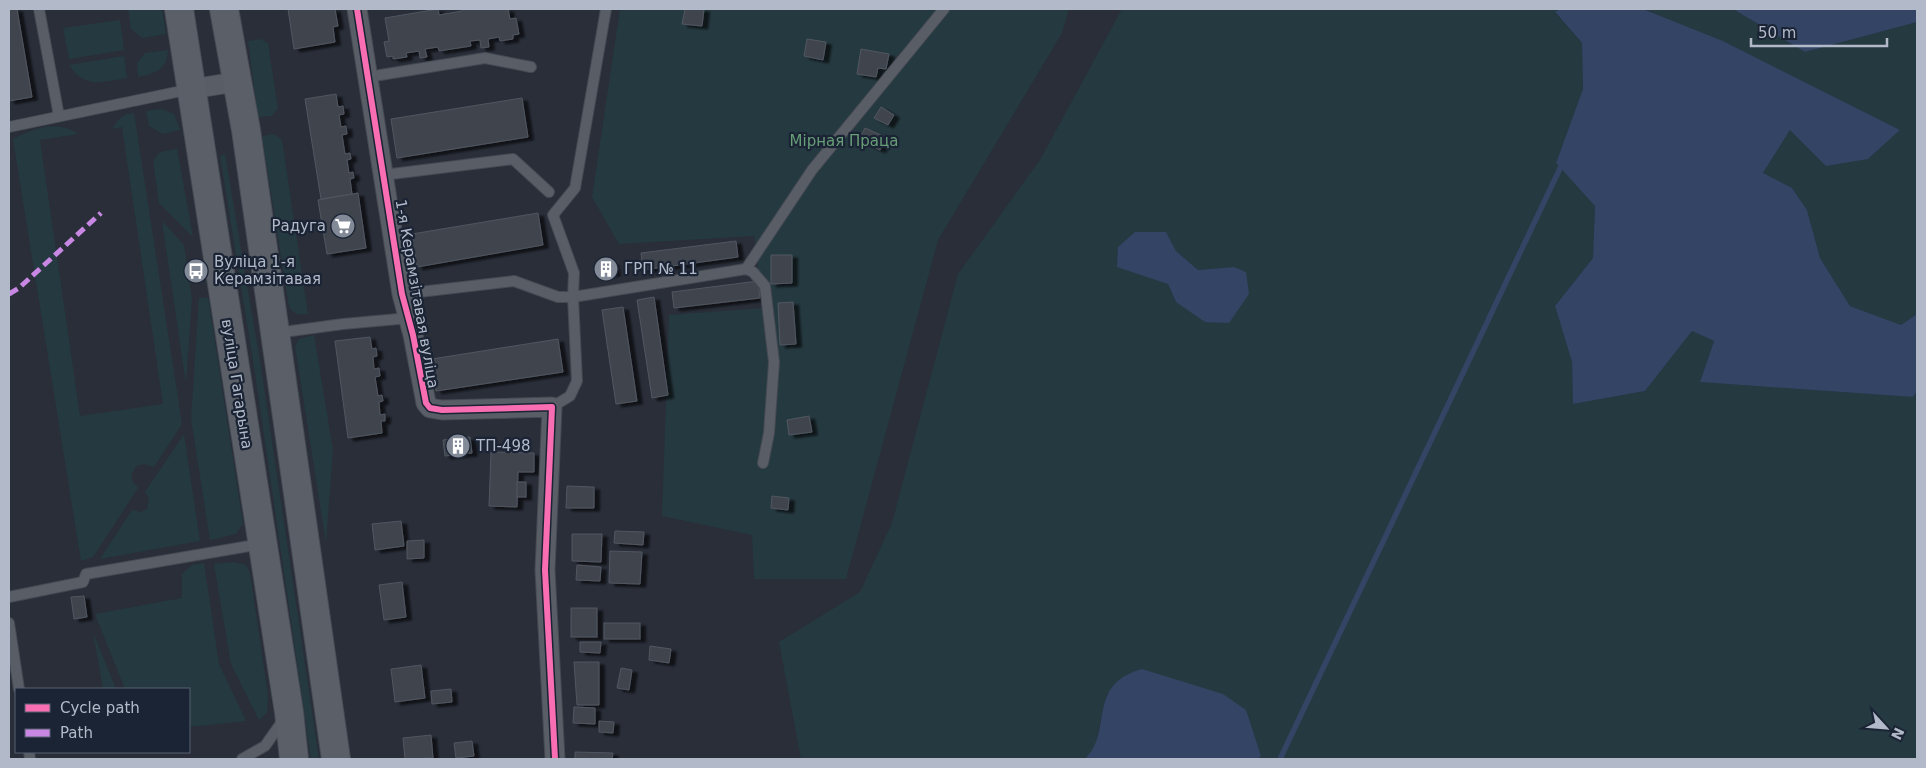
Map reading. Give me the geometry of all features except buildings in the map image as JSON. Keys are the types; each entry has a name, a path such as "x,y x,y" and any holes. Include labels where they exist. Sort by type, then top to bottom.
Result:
{"main road":[{"name":"вуліца Гагарына","path":"179,9 294,759"},
{"path":"224,9 246,130 336,759"}],"street":[{"name":"1-я Керамзітавая вуліца","path":"357,9 402,294 423,397 430,408 442,410 552,407"},
{"path":"192,89 236,82"},
{"path":"552,407 545,570 555,759"}],"lane":[{"path":"39,9 59,116"},
{"path":"552,407 570,396 577,381 572,297 574,273 553,215 575,188 606,9"},
{"path":"746,269 812,170 944,9"},
{"path":"368,77 485,58 531,67"},
{"path":"9,127 192,89"},
{"path":"383,175 513,159 549,192"},
{"path":"402,294 514,281 558,297 572,297 746,269 753,272 765,286 774,362 769,433 763,462"},
{"path":"276,333 408,318"},
{"path":"9,597 83,582 86,574 261,544"},
{"path":"9,623 19,688"},
{"path":"261,759 265,746 288,712"},
{"path":"242,759 265,746"}],"green space":[{"path":"128,9 162,9 166,34 142,38 131,29"},
{"name":"Мірная Праца","path":"620,9 1069,9 1062,33 938,240 846,579 754,579 752,535 662,516 669,315 763,308 754,236 619,244 592,197"},
{"path":"1122,9 1560,9 1555,13 1582,43 1583,89 1556,163 1595,205 1593,258 1555,306 1572,362 1573,404 1645,391 1692,331 1714,341 1700,382 1913,397 1917,391 1917,759 1258,759 1261,756 1254,739 1107,693 1094,751 1085,759 801,759 779,642 860,592 892,523 958,274 1040,160","holes":["1166,232 1176,251 1198,270 1234,267 1176,302 1168,285"]},
{"path":"1643,9 1733,9 1805,52 1917,22 1917,314 1901,325 1850,306 1820,258 1807,210 1792,188 1763,174 1790,130 1868,159 1900,130 1723,41"},
{"path":"120,20 124,50 69,59 63,28"},
{"path":"260,39 268,43 278,109 272,116 258,117 248,41"},
{"path":"168,50 165,62 159,70 138,77 137,63 145,53"},
{"path":"124,56 127,78 110,81 87,81 75,73 69,65"},
{"path":"161,109 174,114 180,130 163,134 149,126 146,111"},
{"path":"134,113 182,424 154,467 144,464 136,466 132,474 132,480 138,488 93,557 81,561 13,139 37,129 54,126 70,129 78,134 40,140 80,416 163,404 122,127 112,129 121,118"},
{"path":"274,134 282,140 308,314 297,314 289,307 262,136"},
{"path":"177,149 193,237 159,203 153,161 160,152"},
{"path":"225,154 261,367 319,759 311,759 255,373 220,156"},
{"path":"162,221 184,245 192,299 186,384"},
{"path":"208,297 243,524 236,534 210,540 191,419 199,298"},
{"path":"314,335 333,450 326,543 295,346 299,339"},
{"path":"184,434 200,541 100,559 132,510 141,512 147,509 149,498 145,492"},
{"path":"234,562 246,565 250,573 268,695 267,713 259,720 231,664 214,564"},
{"path":"204,563 219,664 246,721 190,727 190,688 125,688 95,614 182,598 182,574 192,565"},
{"path":"93,632 116,688 103,688"}],"water":[{"path":"1560,9 1643,9 1723,41 1900,130 1868,159 1826,166 1790,130 1763,173 1792,188 1807,210 1820,258 1850,306 1901,325 1917,314 1917,391 1913,397 1700,382 1714,341 1692,331 1645,391 1573,404 1572,362 1555,306 1593,258 1595,206 1556,163 1583,89 1582,43 1555,12"},
{"path":"1733,9 1917,9 1917,22 1805,52"},
{"path":"1135,232 1166,232 1176,251 1198,270 1234,267 1246,272 1249,294 1229,323 1205,322 1176,302 1168,284 1117,267 1118,247"},
{"path":"1142,669 1223,694 1246,710 1261,756 1258,759 1085,759 1093,748 1098,735 1103,710 1113,686 1124,676"}],"waterway":[{"path":"1280,759 1564,160"}],"marked path":[{"path":"9,294 19,288 101,213"}],"cycle path":[{"path":"357,9 402,294 413,335 426,403 430,408 442,410 552,407 545,570 555,759"}],"place":[{"name":"Радуга","path":"343,226"},
{"name":"ГРП № 11","path":"606,269"},
{"name":"Вуліца 1-я Керамзітавая","path":"196,271"},
{"name":"ТП-498","path":"458,446"}]}
